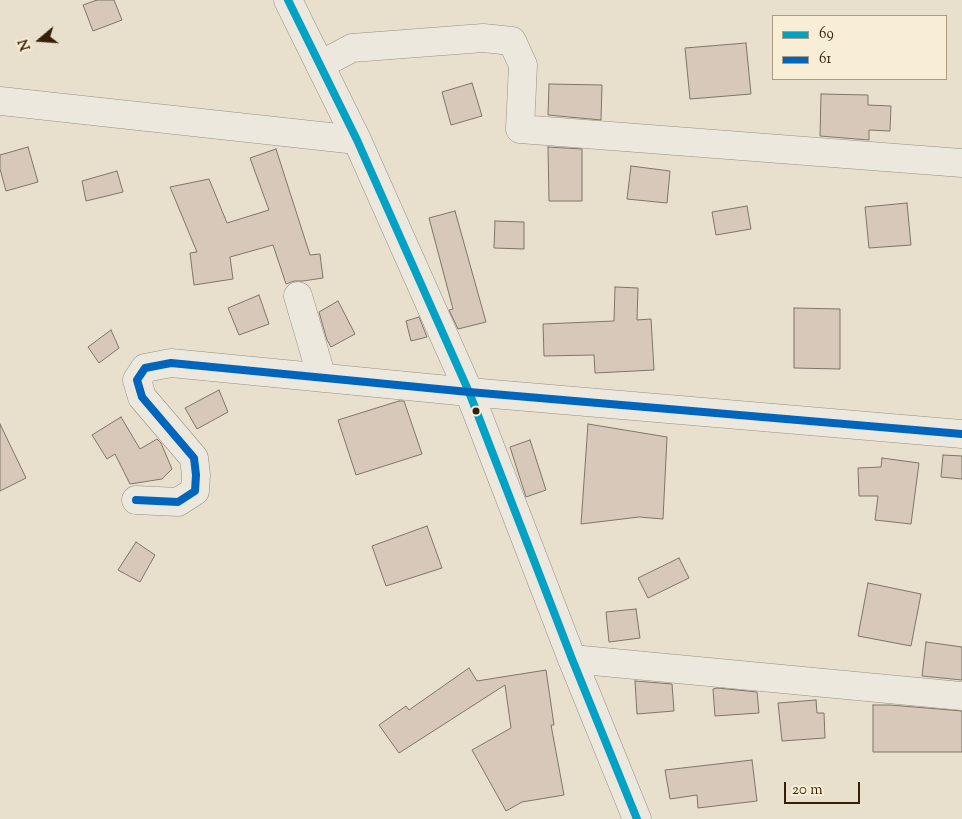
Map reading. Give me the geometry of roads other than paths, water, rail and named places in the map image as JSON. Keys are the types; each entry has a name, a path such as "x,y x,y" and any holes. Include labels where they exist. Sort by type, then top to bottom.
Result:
{"street":[{"path":"288,0 357,140 469,392 572,659 637,819"},
{"path":"320,65 352,48 483,38 512,41 524,65 520,129 962,162"},
{"path":"0,102 357,140"},
{"path":"298,296 322,378"},
{"path":"136,500 178,502 195,492 194,458 142,397 138,380 145,368 171,363 469,392 962,434"},
{"path":"572,659 962,696"}]}
